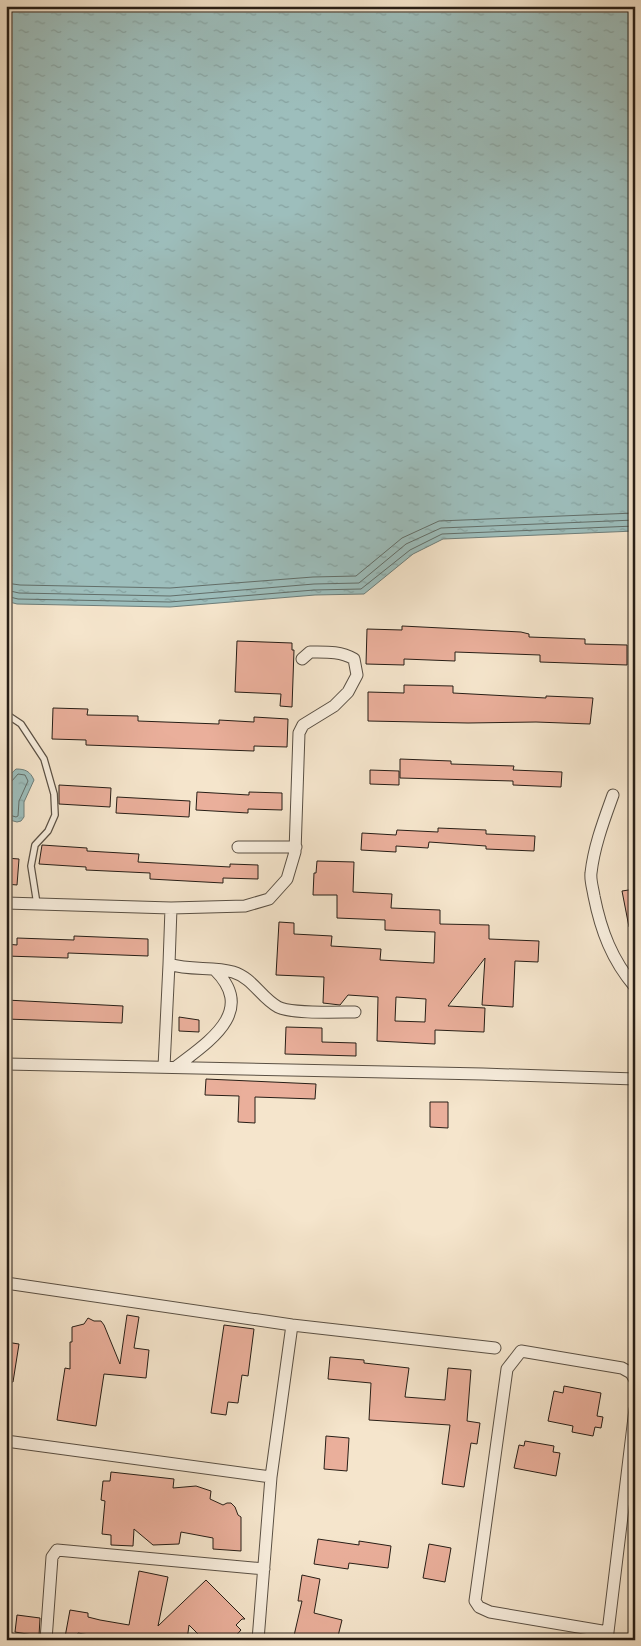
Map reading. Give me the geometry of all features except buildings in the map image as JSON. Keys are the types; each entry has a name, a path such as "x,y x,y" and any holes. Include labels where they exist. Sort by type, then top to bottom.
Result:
{"street":[{"path":"6,903 171,908 245,906 268,898 287,880 296,847 299,733 303,725 334,706 348,692 357,675 354,659 347,655 336,652 310,652 302,659"},
{"path":"613,795 598,837 591,875 597,912 608,948 626,977 635,987"},
{"path":"238,846 296,847"},
{"path":"170,1067 169,964 171,908"},
{"path":"169,964 181,968 232,972 246,977 279,1008 296,1011 355,1012"},
{"path":"170,1067 208,1042 229,1018 232,1006 231,995 224,979 215,970"},
{"path":"6,1064 635,1079"},
{"path":"6,1283 292,1326 496,1348"},
{"path":"258,1640 272,1477 292,1326"},
{"path":"635,1380 631,1373 622,1368 521,1351 507,1369 475,1601 478,1607 490,1612 608,1636 622,1505 635,1409"},
{"path":"6,1441 272,1477"},
{"path":"622,1505 635,1507"},
{"path":"46,1640 52,1557 57,1550 264,1569"}],"lane":[{"path":"6,714 21,724 44,760 54,794 55,815 48,831 35,845 31,866 38,904"}],"water":[{"path":"6,6 635,6 635,531 443,539 413,554 364,594 315,595 170,607 17,604 6,601"},
{"path":"16,769 27,771 34,780 24,802 24,817 21,821 17,822 6,819 7,785"}]}
